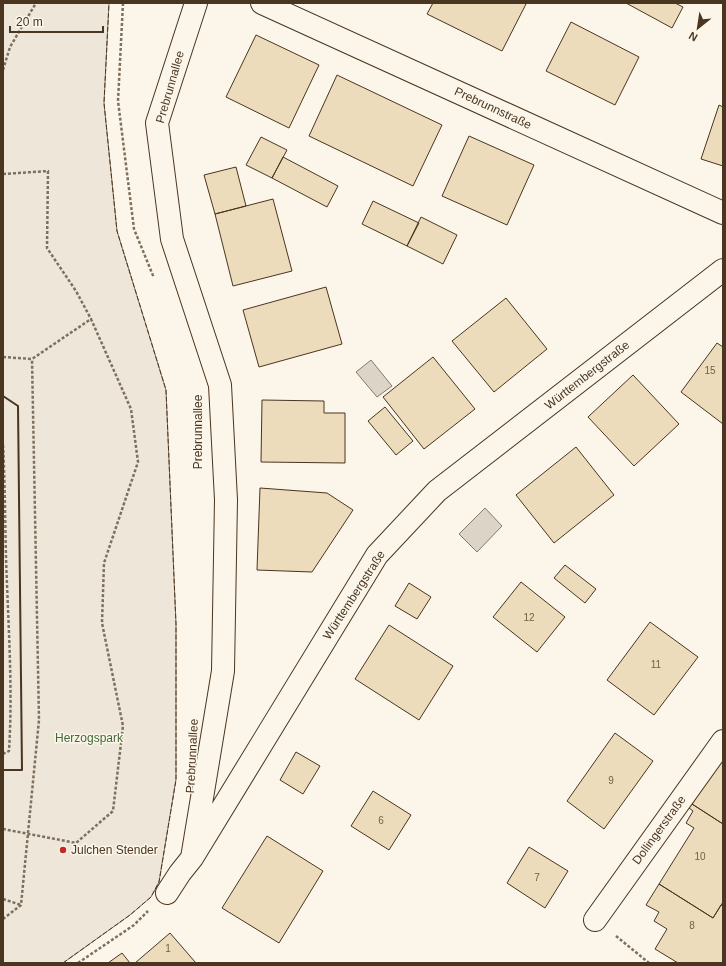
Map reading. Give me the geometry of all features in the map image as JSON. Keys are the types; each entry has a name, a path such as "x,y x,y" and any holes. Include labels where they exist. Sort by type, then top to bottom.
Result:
{"street":[{"name":"Prebrunnallee","path":"192,858 223,671 226,500 221,393 220,385 172,239 157,123 196,3"},
{"name":"Prebrunnstraße","path":"262,3 723,213"},
{"name":"Württembergstraße","path":"168,893 180,873 192,858 377,555 437,491 723,270"},
{"name":"Dollingerstraße","path":"595,920 723,741"}],"path":[{"path":"3,70 10,47 36,3"},
{"path":"123,3 118,101 134,229 155,281"},
{"path":"3,174 48,171 48,248 76,291 91,319 131,409 138,462 104,563 102,623 123,726 113,811 76,842 3,829"},
{"path":"3,357 32,359 91,319"},
{"path":"3,919 21,905 29,833 38,720 32,359"},
{"path":"3,445 10,650 9,751 3,754"},
{"path":"78,963 134,925 168,893"},
{"path":"3,899 21,905"},
{"path":"595,920 649,963"}],"green space":[{"name":"Herzogspark","path":"3,3 109,3 104,103 117,231 166,390 176,624 176,779 159,882 151,897 130,915 63,963 3,963"}],"shaded area":[{"path":"371,360 392,386 377,397 356,372"},
{"path":"485,508 502,526 477,552 459,534"}],"building":[{"path":"433,3 526,4 502,51 427,14"},
{"path":"626,3 675,3 683,7 672,28"},
{"path":"571,22 639,57 615,105 546,71"},
{"path":"256,35 319,65 289,128 226,97"},
{"path":"337,75 442,125 413,186 309,136"},
{"path":"719,105 723,107 723,166 701,159"},
{"path":"469,136 534,165 507,225 442,196"},
{"path":"261,137 287,150 272,178 246,165"},
{"path":"283,157 338,186 327,207 272,178"},
{"path":"236,167 246,206 215,214 204,175"},
{"path":"273,199 292,271 233,286 215,214"},
{"path":"373,201 419,223 407,246 362,224"},
{"path":"421,217 457,235 443,264 407,246"},
{"path":"326,287 342,344 259,367 243,310"},
{"path":"506,298 547,349 494,392 452,341"},
{"path":"717,343 723,347 723,424 681,392"},
{"path":"433,357 475,409 424,449 383,397"},
{"path":"633,375 679,424 634,466 588,417"},
{"path":"262,400 324,401 324,413 345,413 345,463 261,462"},
{"path":"385,407 413,441 396,455 368,421"},
{"path":"576,447 614,495 554,543 516,495"},
{"path":"260,488 327,493 353,510 312,572 257,570"},
{"path":"565,565 596,589 585,603 554,578"},
{"path":"521,582 565,617 537,652 493,617"},
{"path":"409,583 431,597 417,619 395,606"},
{"path":"650,622 698,657 654,715 607,680"},
{"path":"389,625 453,666 419,720 355,679"},
{"path":"615,733 653,761 604,829 567,801"},
{"path":"296,752 320,766 303,794 280,780"},
{"path":"723,757 723,824 692,804"},
{"path":"373,791 411,815 389,850 351,826"},
{"path":"692,804 723,824 723,902 713,918 659,884 694,828 686,823 693,811 689,808"},
{"path":"267,836 323,871 279,943 222,908"},
{"path":"529,847 568,871 545,908 507,883"},
{"path":"659,884 713,918 721,905 723,906 723,963 678,963 655,949 667,929 654,921 659,912 646,905"},
{"path":"170,933 196,963 135,963"},
{"path":"122,953 130,963 108,963"}],"fence":[{"path":"63,963 130,915 151,897 159,882 176,780 176,624 166,390 117,231 104,103 109,3"}],"wall":[{"path":"3,396 18,406 22,770 3,770"}],"place":[{"name":"Julchen Stender","path":"63,850"}]}
